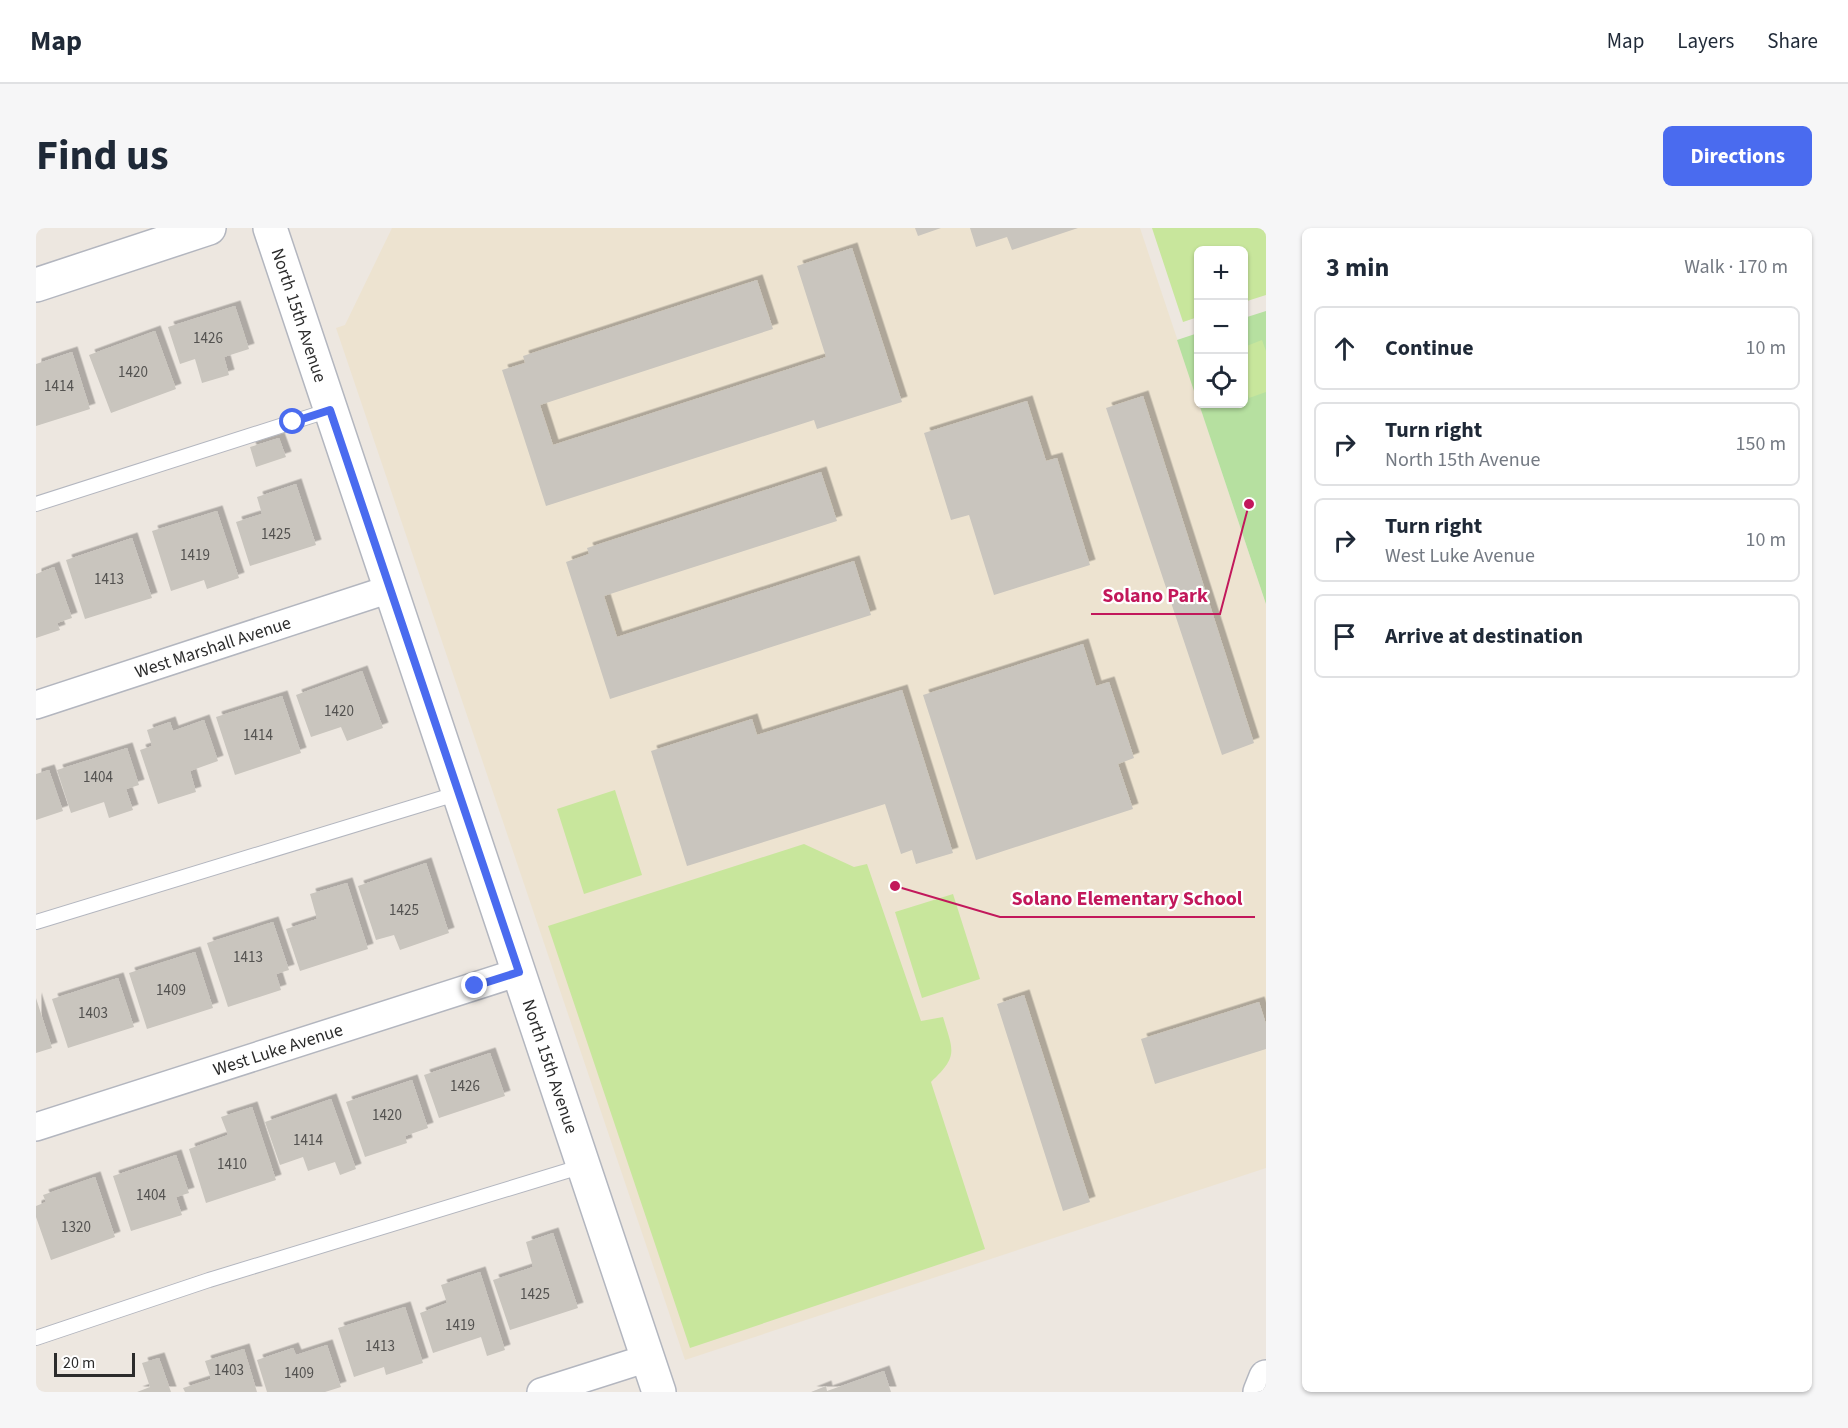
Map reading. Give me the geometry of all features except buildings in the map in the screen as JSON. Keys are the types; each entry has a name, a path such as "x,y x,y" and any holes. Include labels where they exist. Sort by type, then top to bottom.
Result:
{"street":[{"path":"36,285 209,228"},
{"name":"North 15th Avenue","path":"270,228 659,1392"},
{"name":"West Marshall Avenue","path":"36,705 390,589"},
{"name":"West Luke Avenue","path":"36,1127 519,972"},
{"path":"541,1392 648,1358"},
{"path":"1260,1392 1266,1377"}],"lane":[{"path":"36,504 330,410"},
{"path":"36,922 459,793"},
{"path":"36,1338 209,1280 583,1166"}],"shaded area":[{"path":"392,228 1140,228 1194,389 1194,408 1200,408 1266,604 1266,1168 685,1360 336,328 345,325"}],"green space":[{"path":"1152,228 1266,228 1266,295 1248,301 1248,246 1194,246 1194,318 1183,322"},
{"path":"1266,311 1266,604 1200,408 1248,408 1248,317"},
{"path":"1194,334 1194,391 1177,340"},
{"path":"1262,340 1266,351 1266,392 1249,398 1248,395 1248,345"},
{"path":"615,790 642,875 584,894 557,809"},
{"path":"804,844 854,867 867,864 921,1021 943,1017 951,1046 950,1059 931,1082 985,1249 690,1348 548,926"},
{"path":"953,894 980,979 922,998 895,912"}],"place":[{"name":"Solano Park","path":"1249,504"},
{"name":"Solano Elementary School","path":"895,886"}],"route":[{"path":"293,422 330,410 519,972 475,986"}]}
